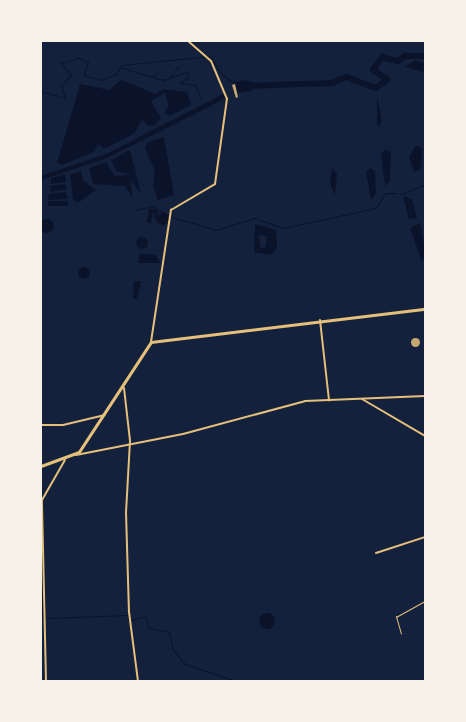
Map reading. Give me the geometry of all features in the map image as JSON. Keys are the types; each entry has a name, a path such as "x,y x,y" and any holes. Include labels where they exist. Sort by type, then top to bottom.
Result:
{"street":[{"path":"76,455 124,388 151,342 171,210 215,184 227,96 208,58 188,41"},
{"path":"151,342 320,320 425,309"},
{"path":"320,320 329,400"},
{"path":"124,388 130,446 127,560 138,681"},
{"path":"41,466 76,455 130,446 288,405 329,400 425,396"},
{"path":"362,399 425,436"},
{"path":"41,425 63,425 105,414"},
{"path":"46,681 42,500 65,460"},
{"path":"376,554 425,538"}],"path":[{"path":"401,634 396,617 425,601"}],"water":[{"path":"415,60 425,64 423,72 405,67"},
{"path":"121,80 156,94 163,89 187,92 191,105 169,116 164,113 169,106 165,93 151,101 161,118 154,126 148,126 142,119 135,133 104,149 98,144 94,152 62,165 57,163 80,84 109,90"},
{"path":"245,80 255,83 252,91 237,93 234,82"},
{"path":"225,93 227,97 211,106 107,158 41,180 41,176 106,154"},
{"path":"377,96 382,121 379,127 377,124"},
{"path":"164,137 174,195 158,200 153,187 155,171 145,149 148,142"},
{"path":"416,145 422,148 421,169 414,172 409,157"},
{"path":"385,149 391,152 390,181 385,186 381,154"},
{"path":"130,150 141,194 130,179 133,198 125,186 93,184 89,168 106,162 115,176 132,175 116,171 111,160"},
{"path":"332,168 337,174 335,195 330,183"},
{"path":"370,168 375,171 376,193 371,200 366,172"},
{"path":"81,171 83,180 96,190 78,203 73,200 70,175"},
{"path":"65,174 66,182 51,184 51,178"},
{"path":"65,184 67,189 51,192 50,186"},
{"path":"66,192 68,199 48,200 49,194"},
{"path":"403,196 412,199 417,218 409,219"},
{"path":"48,201 68,201 68,206 48,206"},
{"path":"149,208 158,210 157,224 153,211 151,223 147,222"},
{"path":"161,213 165,213 169,219 165,225 161,225 157,221 157,217"},
{"path":"44,219 50,219 54,226 50,233 44,233 40,229 40,223"},
{"path":"420,223 425,249 425,259 421,260 410,228"},
{"path":"255,224 276,230 277,248 271,255 254,252","holes":["259,235 267,236 265,248 260,247"]},
{"path":"140,237 144,237 148,243 144,249 140,249 136,245 136,241"},
{"path":"139,254 156,255 160,263 138,263"},
{"path":"84,267 90,273 84,279 78,273"},
{"path":"134,281 141,281 137,299 133,299"},
{"path":"264,613 270,613 275,618 273,627 264,629 259,624 259,618"}],"building":[{"path":"235,84 238,97 236,98 232,85"},
{"path":"415,338 419,342 415,346 411,342"}],"waterway":[{"path":"41,91 65,98 61,85 71,75 61,63 79,58 88,62 84,75 101,80 116,74 122,65 210,56 223,76 235,83"},
{"path":"248,86 332,83 347,77 376,88 387,80 373,70 382,57 398,61 405,56 425,56"},
{"path":"170,77 178,67"},
{"path":"122,68 163,80 187,72 188,77 180,83 195,85 201,100"},
{"path":"152,77 159,71"},
{"path":"400,194 425,185"},
{"path":"172,217 217,230 254,218 283,228 376,208 385,193 396,193"},
{"path":"135,210 152,206 169,215"},
{"path":"41,583 42,618"},
{"path":"47,618 128,615 128,620"},
{"path":"131,620 146,616 148,628 169,632 173,650 185,664 235,681"}]}
